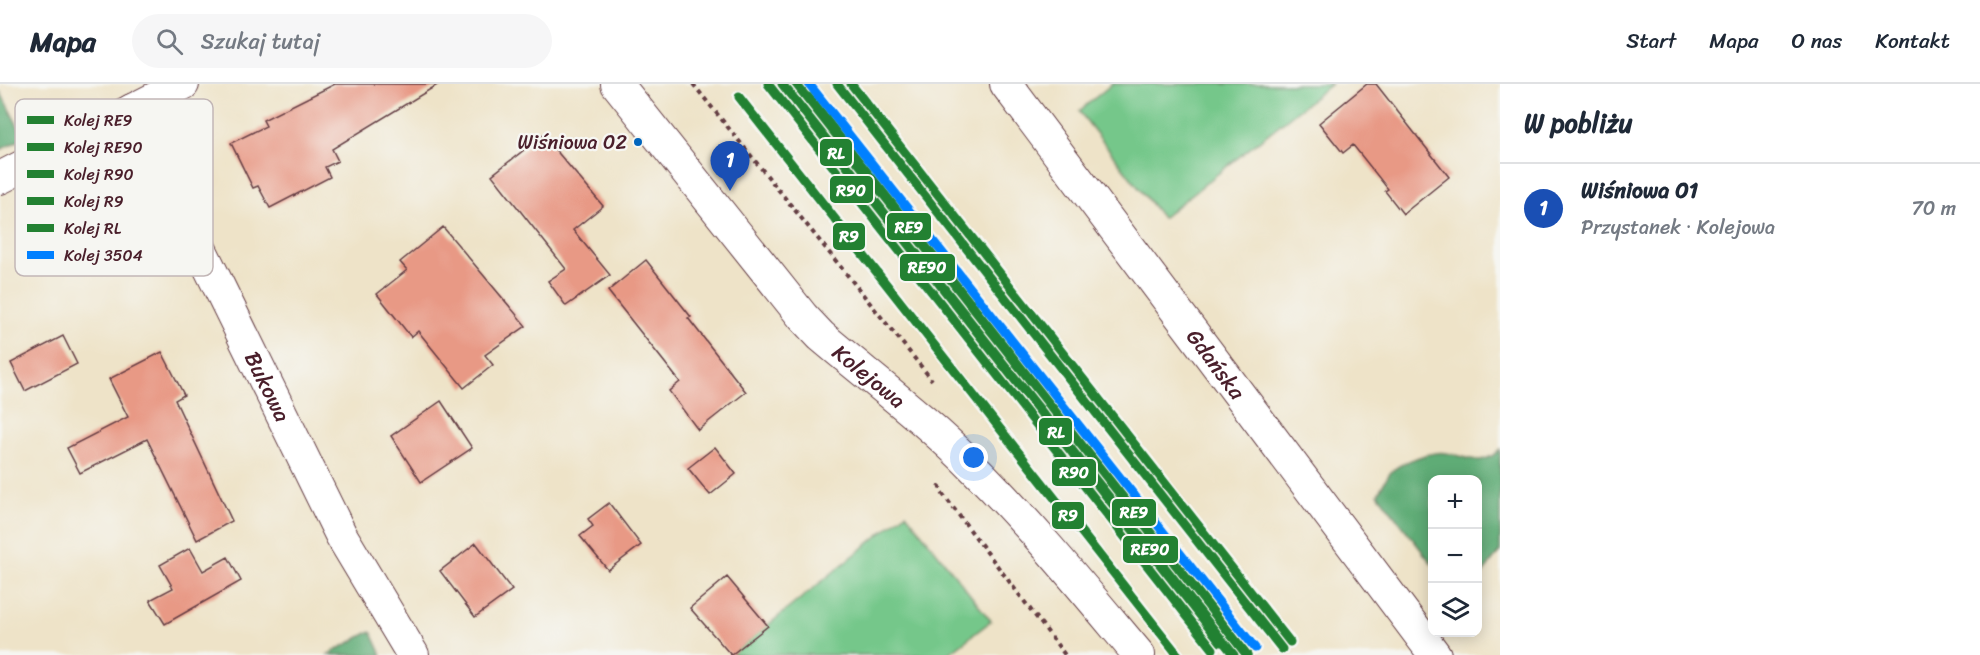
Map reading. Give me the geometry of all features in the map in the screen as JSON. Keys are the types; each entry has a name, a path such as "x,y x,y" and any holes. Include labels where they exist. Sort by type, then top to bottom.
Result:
{"street":[{"path":"154,99 183,84"},
{"name":"Kolejowa","path":"617,84 803,317 821,336 977,470 1055,556 1139,655"},
{"name":"Gdańska","path":"1006,84 1431,649"},
{"path":"0,178 15,170"},
{"name":"Bukowa","path":"213,275 341,535 413,655"}],"path":[{"path":"693,84 933,382"},
{"path":"938,482 942,493 1065,655"}],"green space":[{"path":"1112,84 1331,84 1162,218 1079,111"},
{"path":"0,91 15,120 15,142 0,150"},
{"path":"1500,450 1500,551 1482,575 1482,475 1428,475 1428,559 1378,494 1387,478 1398,467 1426,455 1441,452 1480,460"},
{"path":"906,513 991,621 947,655 731,655"},
{"path":"371,631 382,655 327,655"}],"building":[{"path":"335,84 439,84 332,149 338,161 325,167 330,177 270,208 258,186 253,188 231,143 266,126 263,120"},
{"path":"1367,84 1376,84 1449,177 1403,214 1385,191 1388,189 1353,145 1343,153 1319,123"},
{"path":"543,135 603,206 573,230 610,275 566,306 548,281 566,269 492,175"},
{"path":"443,227 526,326 485,355 493,365 464,388 418,331 411,337 377,294 407,270 400,262"},
{"path":"646,260 746,392 698,430 669,391 680,382 608,291"},
{"path":"63,336 77,364 25,391 11,363"},
{"path":"162,352 184,395 175,400 232,521 197,540 147,439 80,473 67,448 128,417 109,379"},
{"path":"441,401 472,448 421,482 391,436"},
{"path":"715,447 736,474 710,495 688,468"},
{"path":"609,503 641,545 608,570 580,536 593,526 588,519"},
{"path":"476,543 512,590 475,617 440,571"},
{"path":"190,548 203,571 228,557 241,581 165,624 150,600 173,588 160,565"},
{"path":"727,577 768,626 731,655 690,608"}],"rail line":[{"name":"R90","path":"768,84 1213,649"},
{"name":"RL","path":"782,84 1221,642"},
{"name":"RE9","path":"796,84 1247,655"},
{"name":"3504","path":"809,84 1255,648"},
{"name":"R90","path":"837,84 1282,649"},
{"name":"RL","path":"851,84 1290,642"},
{"name":"RE90","path":"788,91 1234,655"},
{"name":"R9","path":"739,97 1178,655"},
{"name":"R9","path":"808,97 1247,655"}],"place":[{"name":"Wiśniowa 02","path":"638,142"},
{"name":"Wiśniowa 01","path":"730,191"}]}
